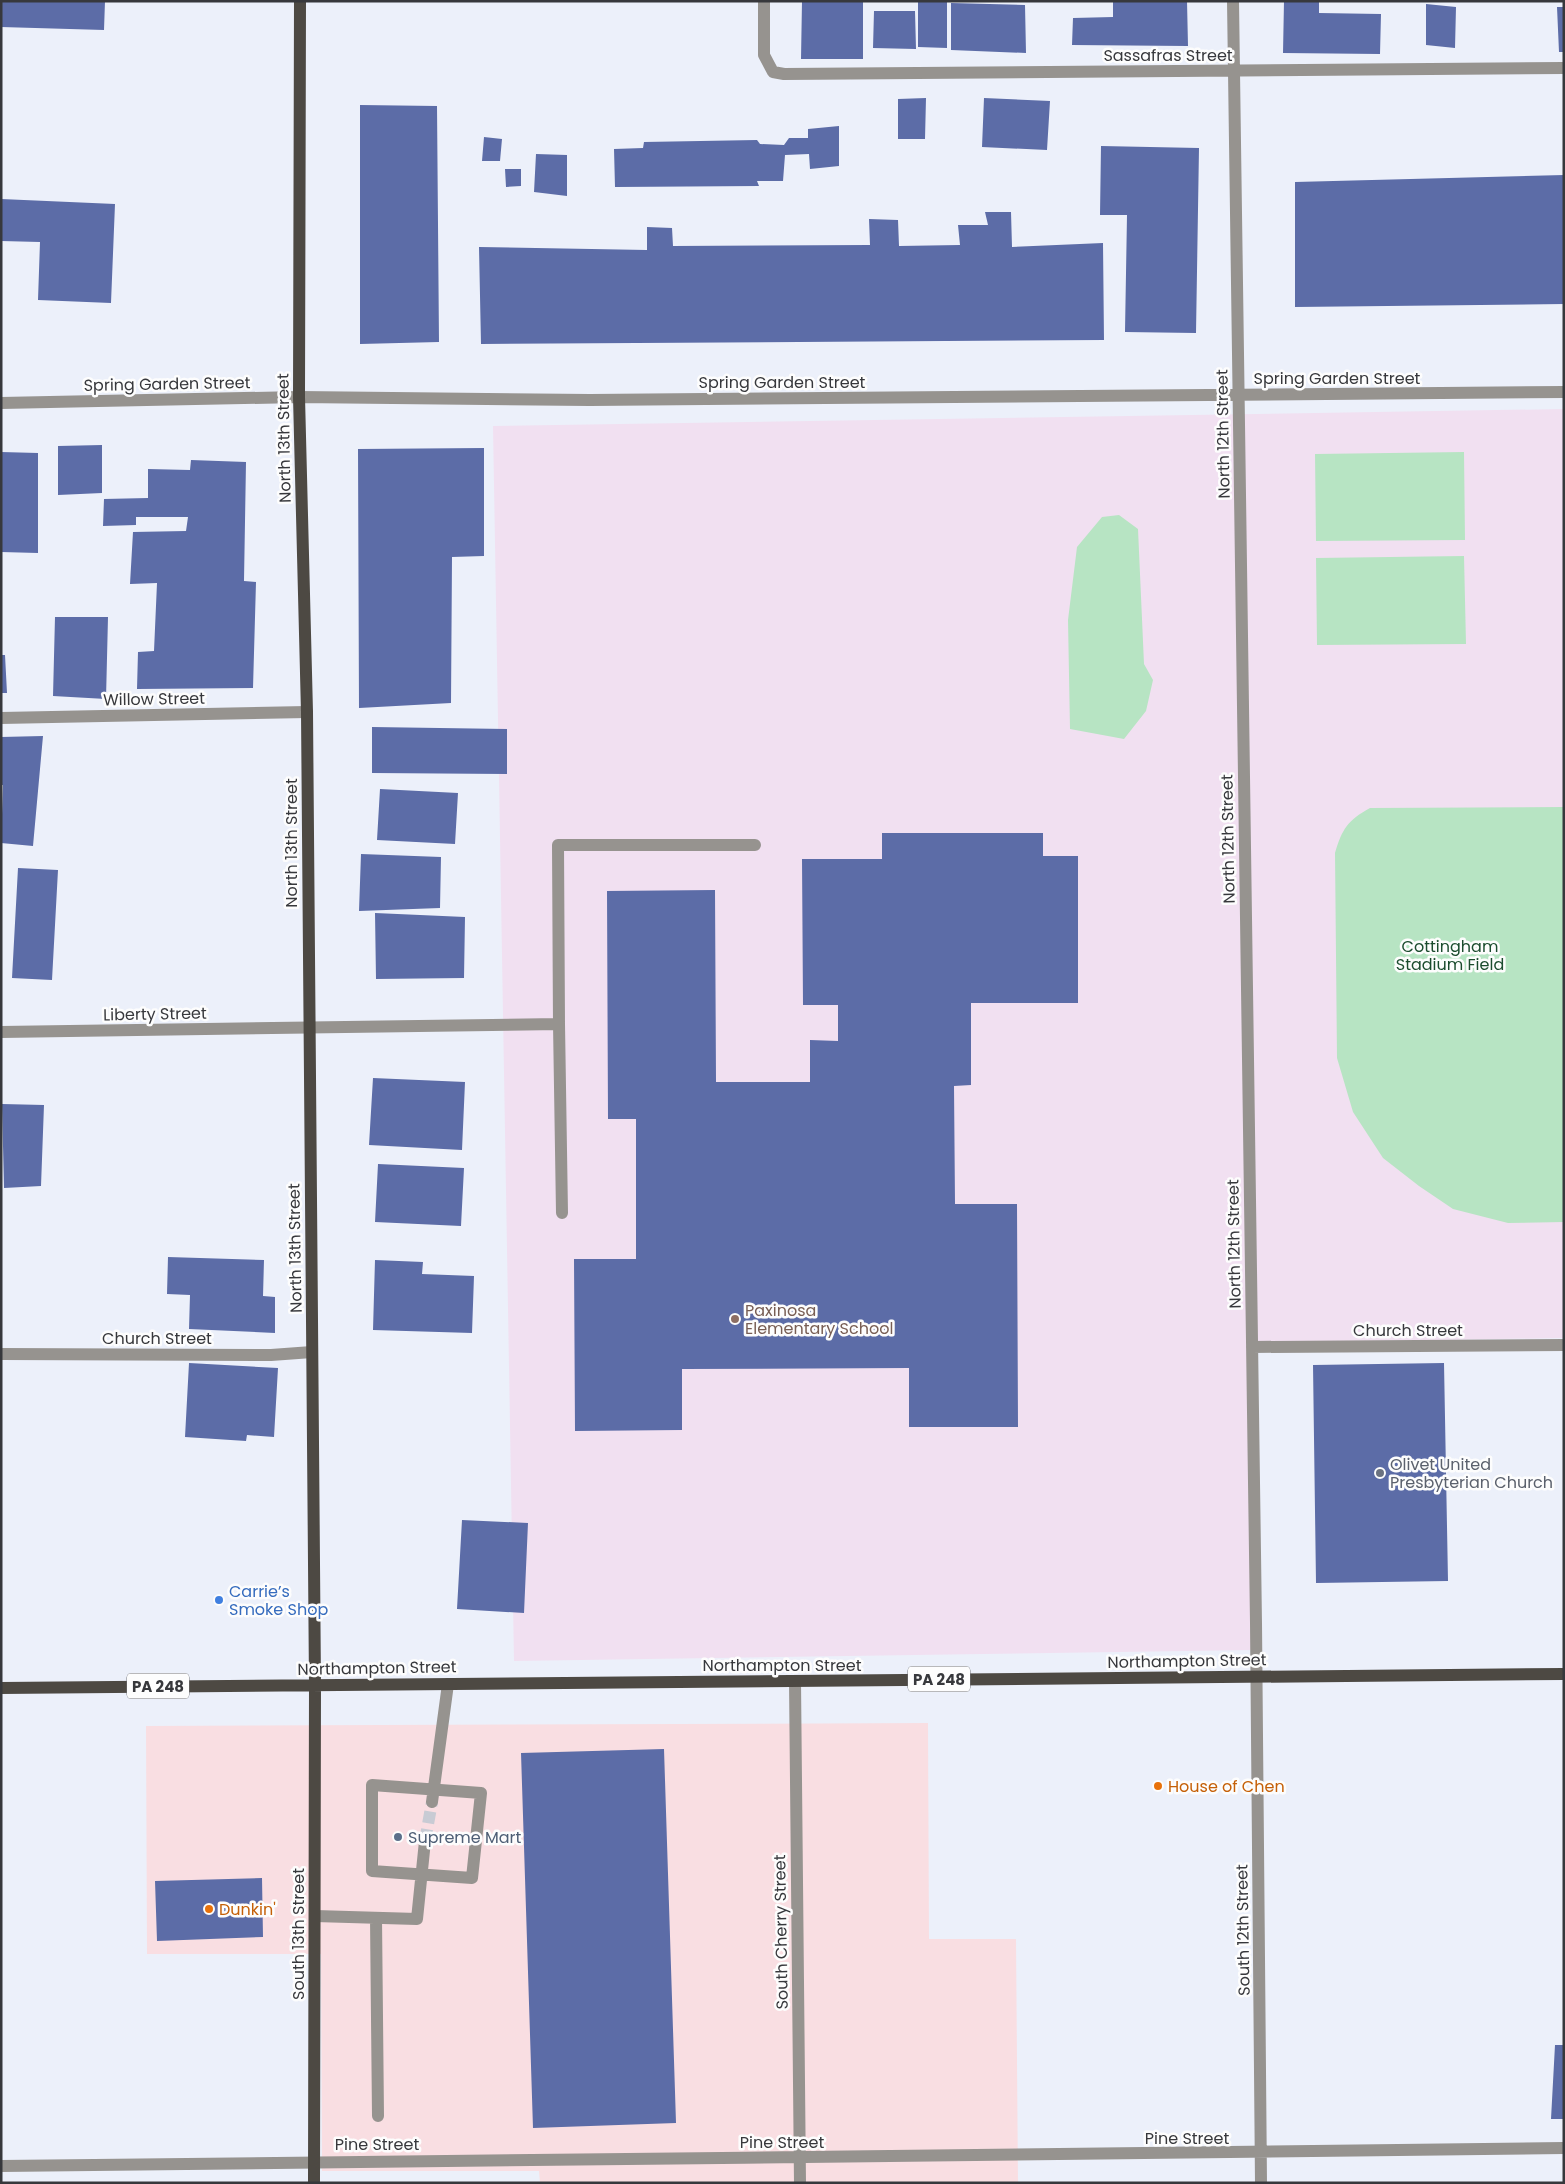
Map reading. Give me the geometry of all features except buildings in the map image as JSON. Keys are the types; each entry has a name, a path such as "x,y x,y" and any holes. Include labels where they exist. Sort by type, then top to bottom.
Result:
{"main road":[{"name":"North 13th Street","path":"300,1 299,397 306,712 315,1685"},
{"name":"Northampton Street","path":"1,1688 1564,1674"},
{"name":"South 13th Street","path":"314,2183 315,1685"}],"street":[{"name":"Sassafras Street","path":"764,1 764,55 772,72 794,74 1564,68"},
{"name":"North 12th Street","path":"1233,1 1256,1677"},
{"name":"Spring Garden Street","path":"1,403 299,397 590,400 1564,392"},
{"name":"Willow Street","path":"1,718 306,712"},
{"path":"562,1213 558,845 755,845"},
{"name":"Liberty Street","path":"1,1032 559,1024"},
{"name":"Church Street","path":"1252,1347 1564,1345"},
{"name":"Church Street","path":"1,1354 271,1355 312,1352"},
{"name":"South 12th Street","path":"1256,1677 1261,2183"},
{"name":"South Cherry Street","path":"795,1681 800,2183"},
{"path":"432,1802 448,1684"},
{"path":"372,1785 482,1793 472,1878 420,1874 372,1871 372,1785"},
{"path":"315,1916 417,1919 420,1874 425,1841"},
{"path":"376,1918 378,2116"},
{"name":"Pine Street","path":"1,2166 314,2160 1261,2154 1564,2148"}],"shaded area":[{"path":"1564,409 1564,1338 1250,1343 1255,1650 514,1661 493,426"},
{"path":"928,1723 929,1939 1016,1939 1018,2183 540,2183 539,2171 322,2171 321,1954 147,1954 146,1726"}],"green space":[{"path":"1464,452 1465,540 1316,541 1315,454"},
{"path":"1119,515 1138,529 1144,664 1153,680 1146,711 1124,739 1070,729 1068,620 1077,547 1102,517"},
{"path":"1464,556 1466,644 1317,645 1316,558"},
{"name":"Cottingham Stadium Field","path":"1564,807 1564,1222 1508,1223 1453,1209 1419,1186 1383,1158 1353,1112 1337,1058 1335,853 1343,831 1351,821 1370,808"}],"tunnel":[{"path":"425,1841 432,1802"}],"place":[{"name":"Paxinosa Elementary School","path":"735,1319"},
{"name":"Olivet United Presbyterian Church","path":"1380,1473"},
{"name":"Carrie’s Smoke Shop","path":"219,1600"},
{"name":"House of Chen","path":"1158,1786"},
{"name":"Supreme Mart","path":"398,1837"},
{"name":"Dunkin'","path":"209,1909"}]}
